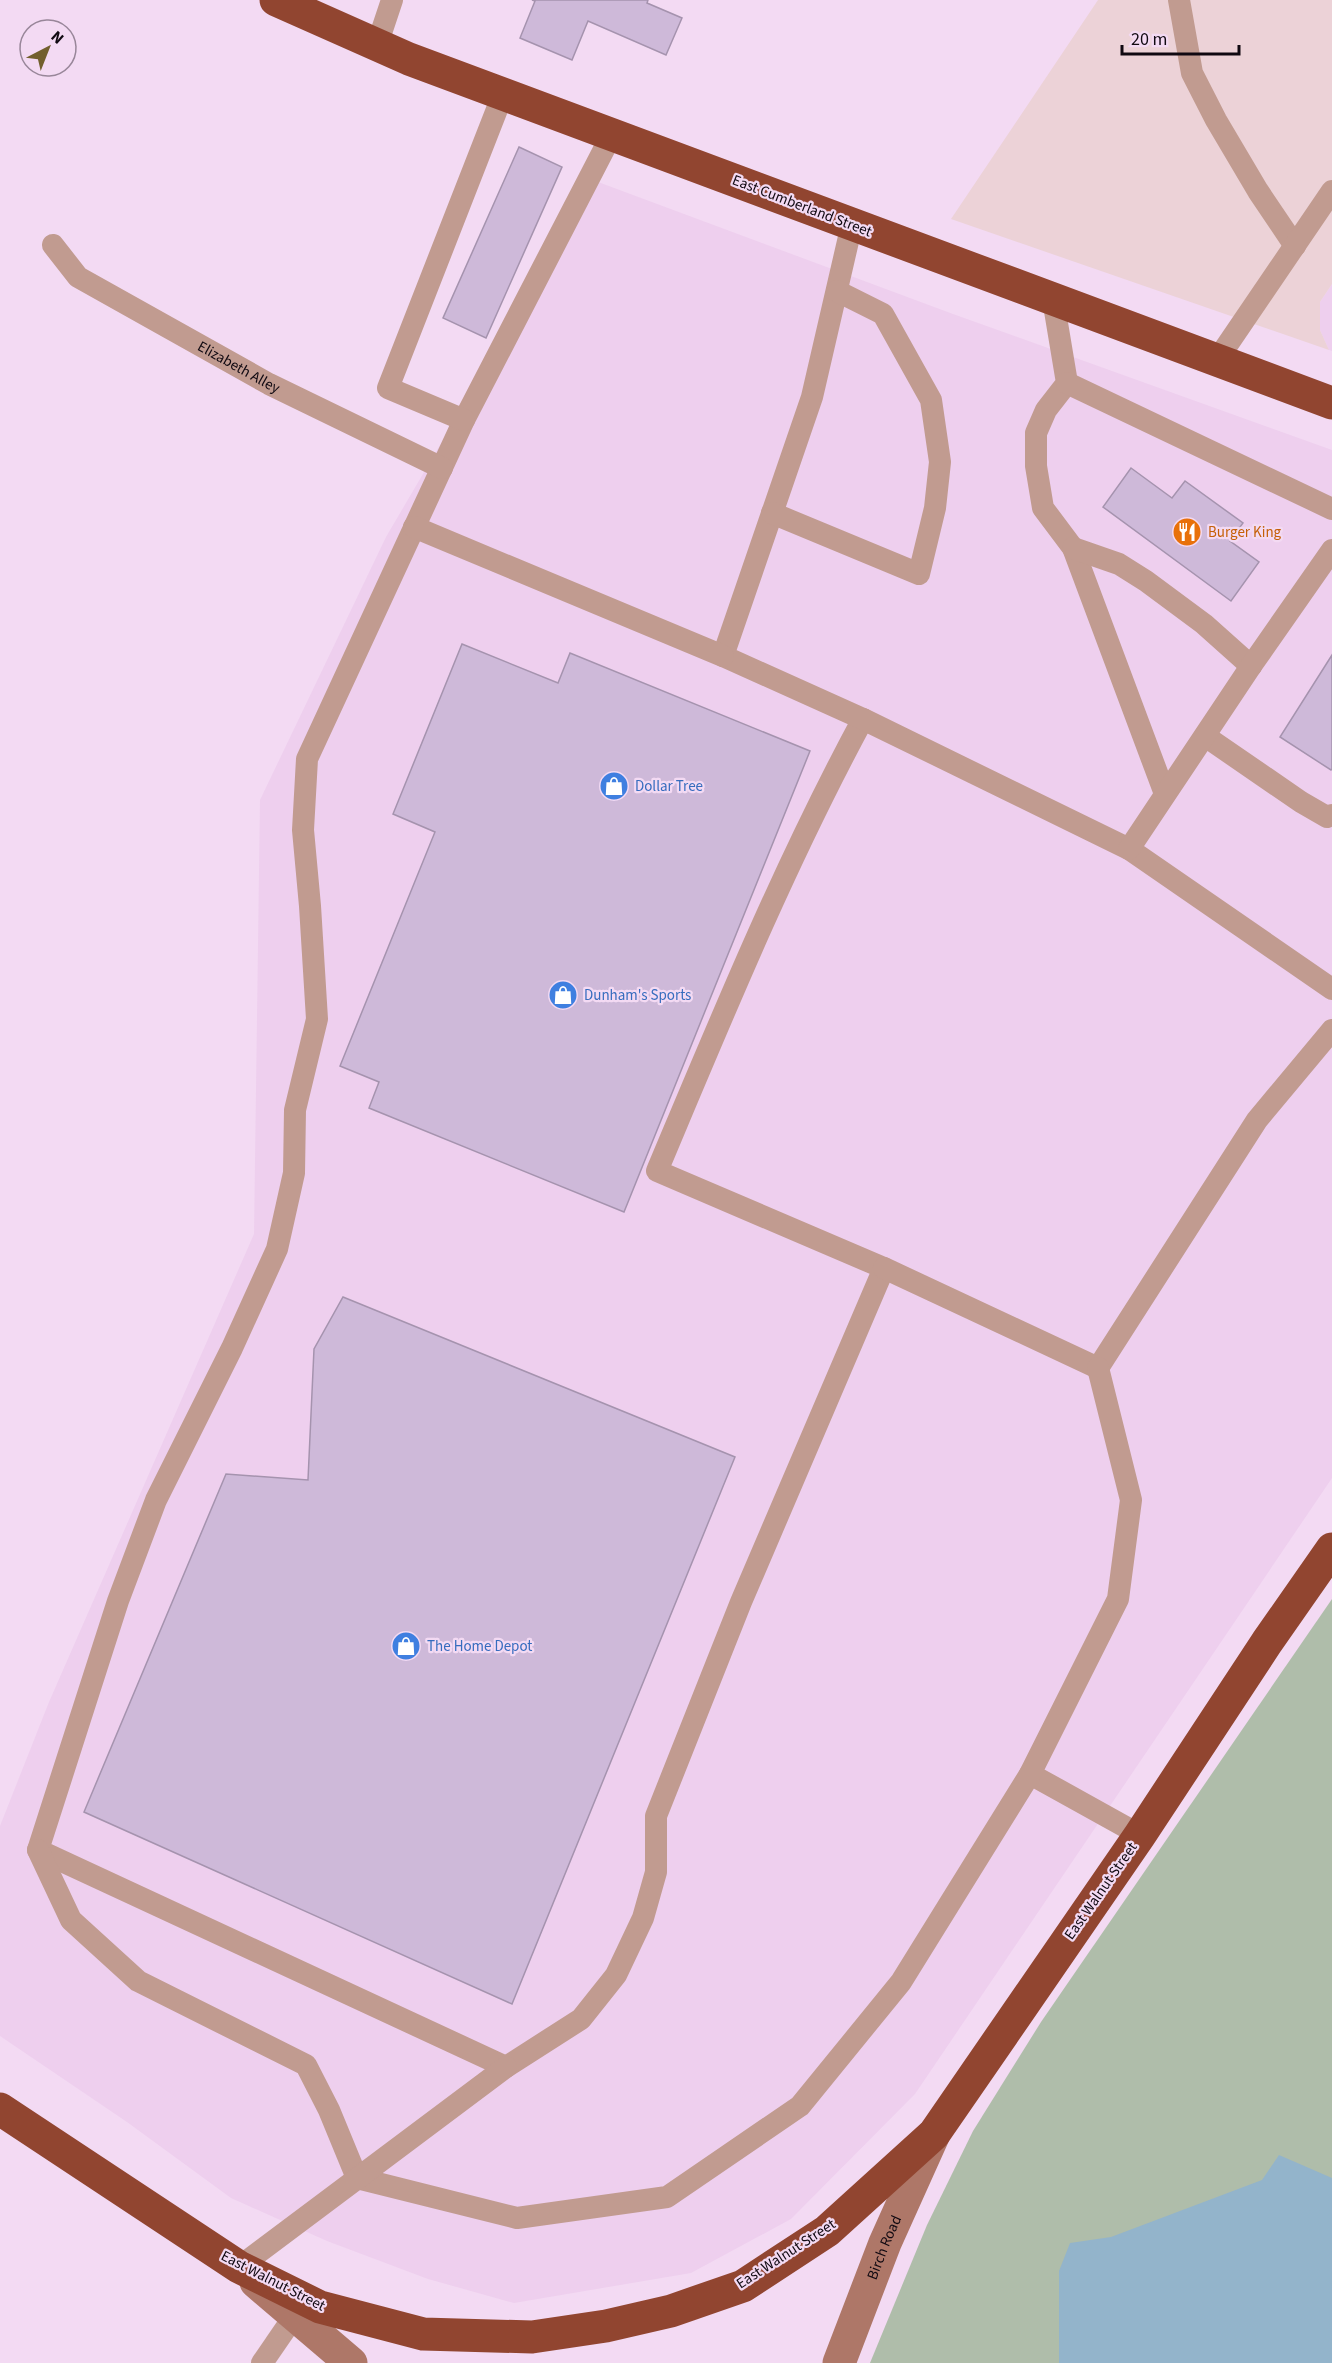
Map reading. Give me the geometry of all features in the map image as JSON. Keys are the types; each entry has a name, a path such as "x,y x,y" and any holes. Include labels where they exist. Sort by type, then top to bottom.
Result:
{"highway":[{"name":"East Cumberland Street","path":"276,0 377,45 503,94 1332,403"},
{"name":"East Walnut Street","path":"0,2109 239,2267 320,2307 423,2334 532,2337 606,2326 671,2311 743,2286 827,2231 934,2134 1140,1835 1332,1548"}],"street":[{"name":"Birch Road","path":"839,2363 885,2243 934,2134"},
{"path":"239,2267 351,2363"}],"lane":[{"path":"377,45 392,0"},
{"path":"1179,0 1192,73 1216,120 1258,191 1295,246"},
{"path":"464,420 388,388 503,94"},
{"path":"357,2178 329,2110 306,2065 138,1981 70,1920 38,1850 118,1601 156,1500 232,1348 277,1249 294,1173 295,1110 316,1019 303,830 307,759 464,420 612,134"},
{"path":"1217,360 1332,191"},
{"path":"723,656 812,397 837,291 859,227"},
{"name":"Elizabeth Alley","path":"53,245 78,277 268,384 442,468"},
{"path":"772,513 919,574 935,508 940,462 931,400 883,314 837,291"},
{"path":"1053,299 1066,383 1046,410 1036,433 1036,466 1043,508 1073,548 1165,794"},
{"path":"1066,383 1332,509"},
{"path":"414,527 723,656 863,719 1129,849 1332,989"},
{"path":"1073,548 1119,564 1146,581 1204,624 1251,666"},
{"path":"1129,849 1251,666 1332,550"},
{"path":"863,719 821,798 727,1006 657,1171 884,1268 1098,1368"},
{"path":"1205,736 1301,802 1327,817 1332,815"},
{"path":"357,2178 517,2218 667,2197 800,2106 901,1982 1030,1774 1118,1599 1131,1500 1098,1368 1257,1120 1332,1030"},
{"path":"239,2267 506,2067 581,2019 616,1975 643,1918 656,1872 656,1816 744,1595 884,1268"},
{"path":"1030,1774 1140,1835"},
{"path":"38,1850 506,2067"},
{"path":"262,2363 295,2315"}],"shaded area":[{"path":"1098,0 1332,0 1332,284 1320,302 1320,330 1329,350 951,219"},
{"path":"582,176 953,314 1332,450 1332,1478 915,2094 791,2219 691,2273 514,2303 428,2279 327,2241 231,2198 127,2122 0,2036 0,1826 49,1702 254,1234 260,800 386,537 481,375"},
{"path":"1332,284 1332,351 1329,350 1320,330 1320,302"}],"green space":[{"path":"1332,1599 1332,2363 870,2363 927,2225 973,2131 1041,2022"}],"water":[{"path":"1279,2155 1332,2178 1332,2363 1059,2363 1059,2271 1070,2243 1111,2237 1262,2180"}],"building":[{"path":"532,0 648,0 647,3 682,18 666,55 588,21 572,60 520,38 535,1"},
{"path":"519,147 562,167 486,338 443,318"},
{"name":"Burger King","path":"1131,468 1172,498 1185,481 1243,523 1230,541 1259,562 1231,601 1103,507"},
{"path":"462,644 558,683 570,653 810,751 624,1212 369,1108 379,1082 340,1066 435,832 393,814"},
{"path":"1332,655 1332,769 1331,770 1280,737"},
{"name":"The Home Depot","path":"343,1297 735,1457 512,2004 84,1812 226,1474 308,1480 314,1349"}],"place":[{"name":"Burger King","path":"1187,532"},
{"name":"Dollar Tree","path":"614,786"},
{"name":"Dunham's Sports","path":"563,995"},
{"name":"The Home Depot","path":"406,1646"}]}
